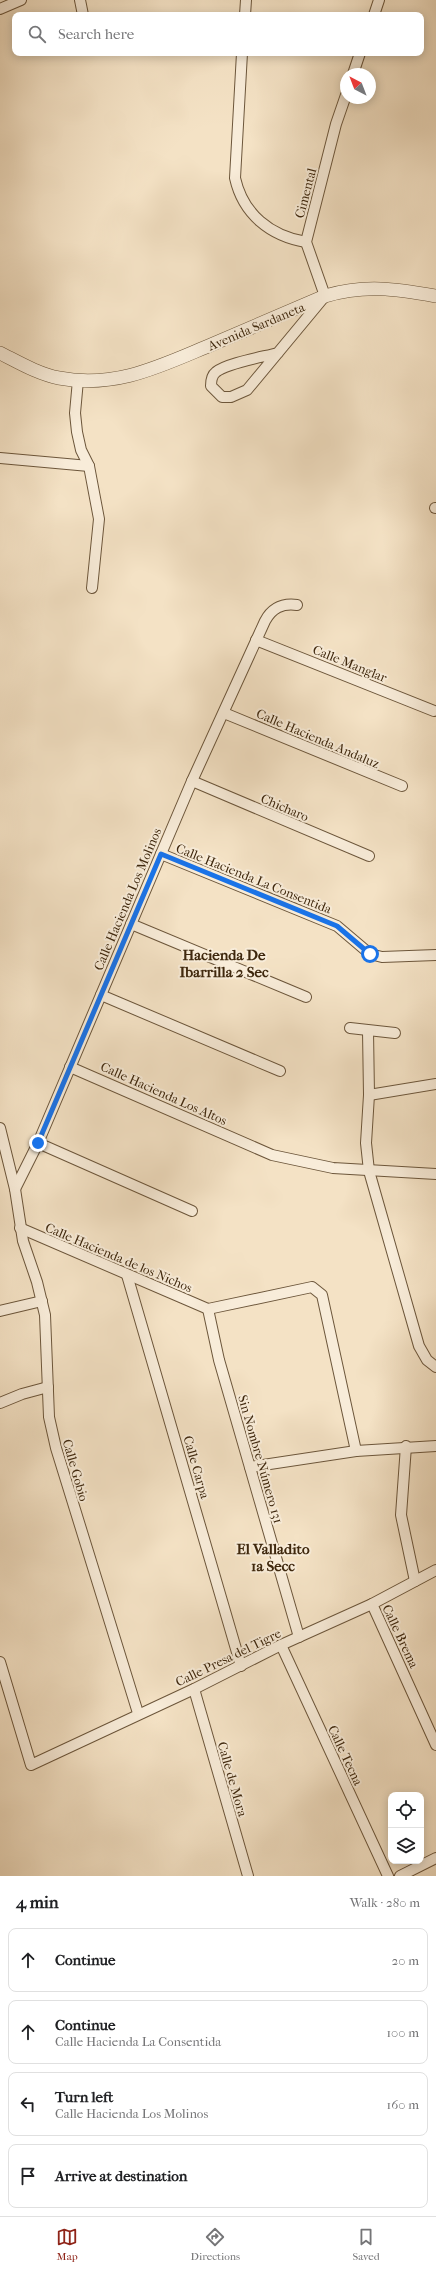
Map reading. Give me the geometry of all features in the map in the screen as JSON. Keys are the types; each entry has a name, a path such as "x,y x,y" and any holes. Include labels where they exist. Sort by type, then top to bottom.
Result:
{"street":[{"path":"0,9 21,0"},
{"path":"80,0 82,12"},
{"path":"245,12 246,0"},
{"path":"375,12 380,0"},
{"path":"242,56 235,178 238,193 246,207 278,233 290,239 306,242 320,278 325,296 278,353 247,390 231,397 222,397 210,386 212,378 216,372 238,363 278,353"},
{"path":"355,68 359,56"},
{"name":"Cimental","path":"306,242 344,104"},
{"name":"Avenida Sardaneta","path":"4,358 58,378 78,380 127,378 157,368 325,296 348,289 387,288 436,296"},
{"path":"78,380 75,413 77,432 81,450 89,466 98,519 92,588"},
{"path":"0,458 89,466"},
{"name":"Calle Hacienda Los Molinos","path":"15,1189 38,1143 192,782 265,621 269,614 280,605 296,605"},
{"name":"Calle Manglar","path":"256,640 434,711"},
{"name":"Calle Hacienda Andaluz","path":"224,713 402,786"},
{"name":"Chicharo","path":"192,782 369,856"},
{"name":"Calle Hacienda La Consentida","path":"161,854 337,926 370,954 382,957 436,955"},
{"path":"131,924 306,997"},
{"path":"101,995 280,1071"},
{"path":"350,1028 395,1033"},
{"path":"368,1031 369,1095 366,1143 369,1171 419,1346 428,1360 436,1367"},
{"name":"Calle Hacienda Los Altos","path":"70,1066 279,1157 333,1168 369,1171 408,1171 436,1174"},
{"path":"369,1095 436,1084"},
{"name":"Calle Gobio","path":"0,1128 2,1143 15,1189 20,1228 42,1300 47,1331 49,1417 64,1478 138,1713"},
{"path":"38,1143 192,1211"},
{"name":"Calle Hacienda de los Nichos","path":"20,1228 208,1309"},
{"name":"Calle Carpa","path":"127,1275 241,1666"},
{"path":"208,1309 312,1287 322,1295 356,1451"},
{"path":"0,1311 42,1300"},
{"name":"Sin Nombre Número 131","path":"208,1309 219,1360 298,1637"},
{"path":"0,1403 22,1394 48,1387"},
{"path":"406,1446 401,1515 415,1581"},
{"path":"250,1468 356,1451 406,1446 436,1446"},
{"name":"Calle Presa del Tigre","path":"0,1662 31,1764 138,1713 194,1689 298,1637 372,1604 436,1570"},
{"name":"Calle Brema","path":"372,1604 436,1745"},
{"name":"Calle Tecna","path":"281,1646 388,1876"},
{"name":"Calle de Mora","path":"194,1689 248,1876"},
{"path":"400,1876 436,1858"}],"district":[{"name":"Hacienda De Ibarrilla 2 Sec","path":"224,964"},
{"name":"El Valladito 1a Secc","path":"273,1558"}],"route":[{"path":"38,1143 161,854 337,926 349,934 370,954"}]}
